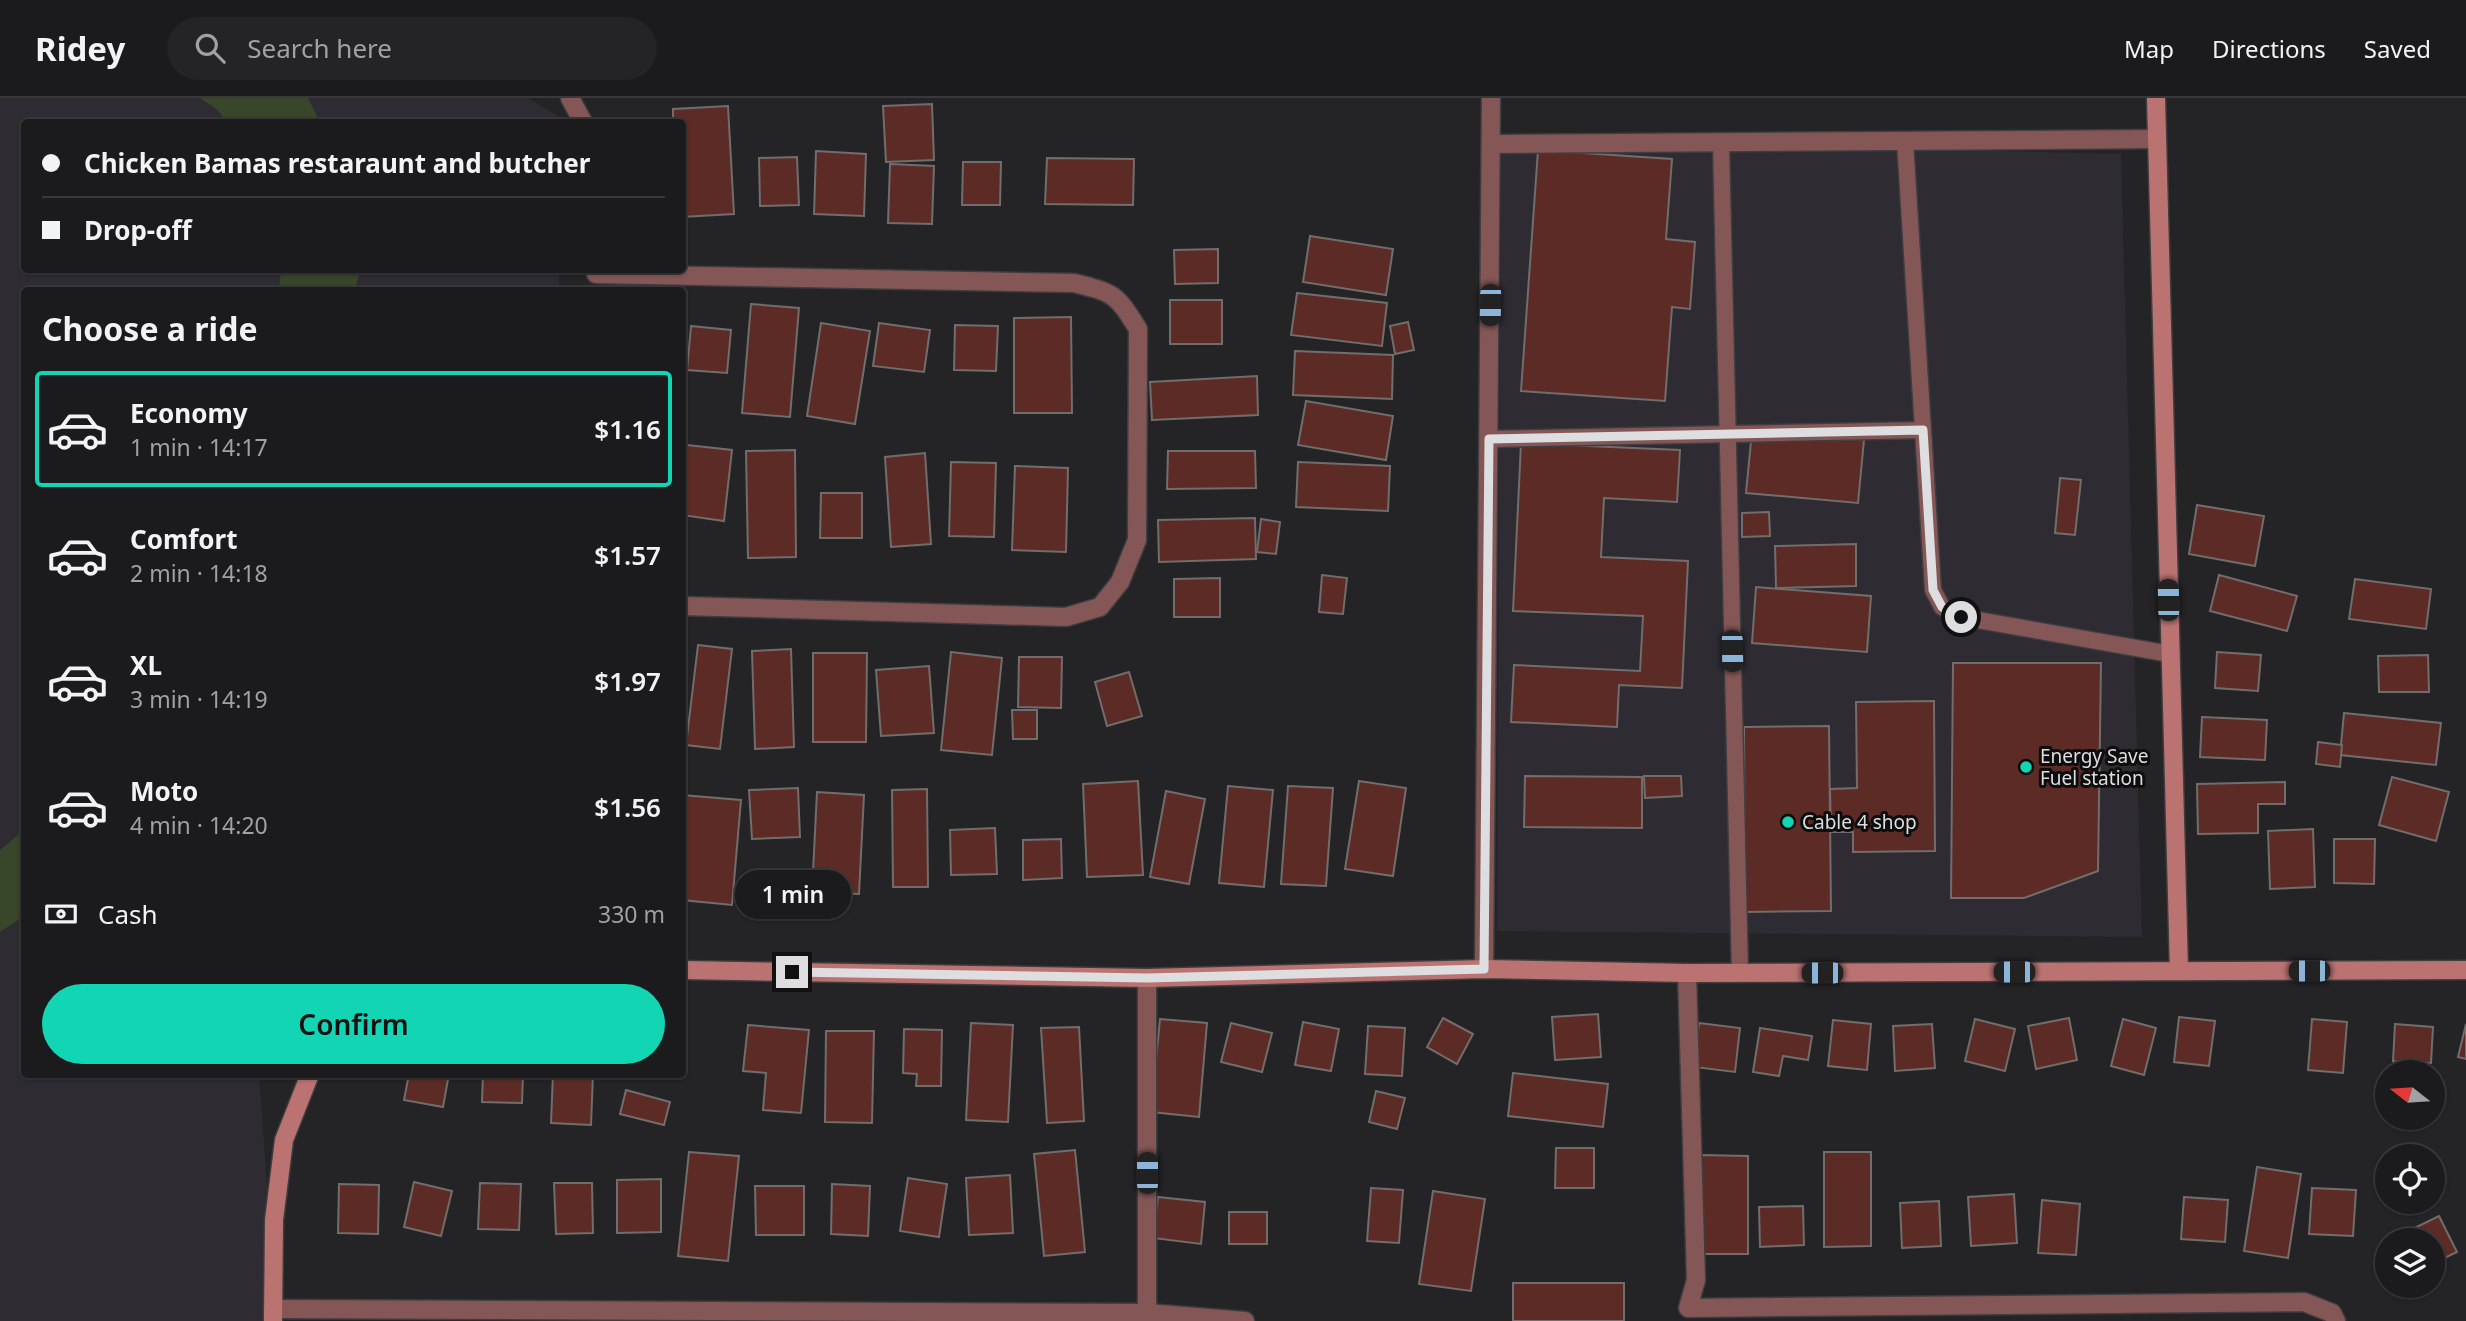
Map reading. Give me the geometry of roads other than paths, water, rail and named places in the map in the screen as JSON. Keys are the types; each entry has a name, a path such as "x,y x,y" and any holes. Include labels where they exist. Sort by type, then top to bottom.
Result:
{"street":[{"path":"570,98 581,119"},
{"path":"1484,969 1491,98"},
{"path":"2156,98 2179,971"},
{"path":"1492,144 2156,139"},
{"path":"596,278 1074,283 1106,291 1121,302 1138,329 1137,540 1120,582 1100,607 1066,617 686,606"},
{"path":"686,970 1147,978 1484,969 1687,974 2466,970"},
{"path":"1687,974 1696,1280 1686,1315 2304,1303 2332,1313 2336,1321"},
{"path":"1147,978 1147,1313"},
{"path":"308,1078 284,1140 274,1220 273,1315 1147,1313 1245,1321"}],"lane":[{"path":"1905,141 1933,590 1942,607 1961,617 2170,654"},
{"path":"1721,143 1740,973"},
{"path":"1489,439 1923,430"}],"place":[{"name":"Energy Save Fuel station","path":"2026,767"},
{"name":"Cable 4 shop","path":"1788,822"}]}
